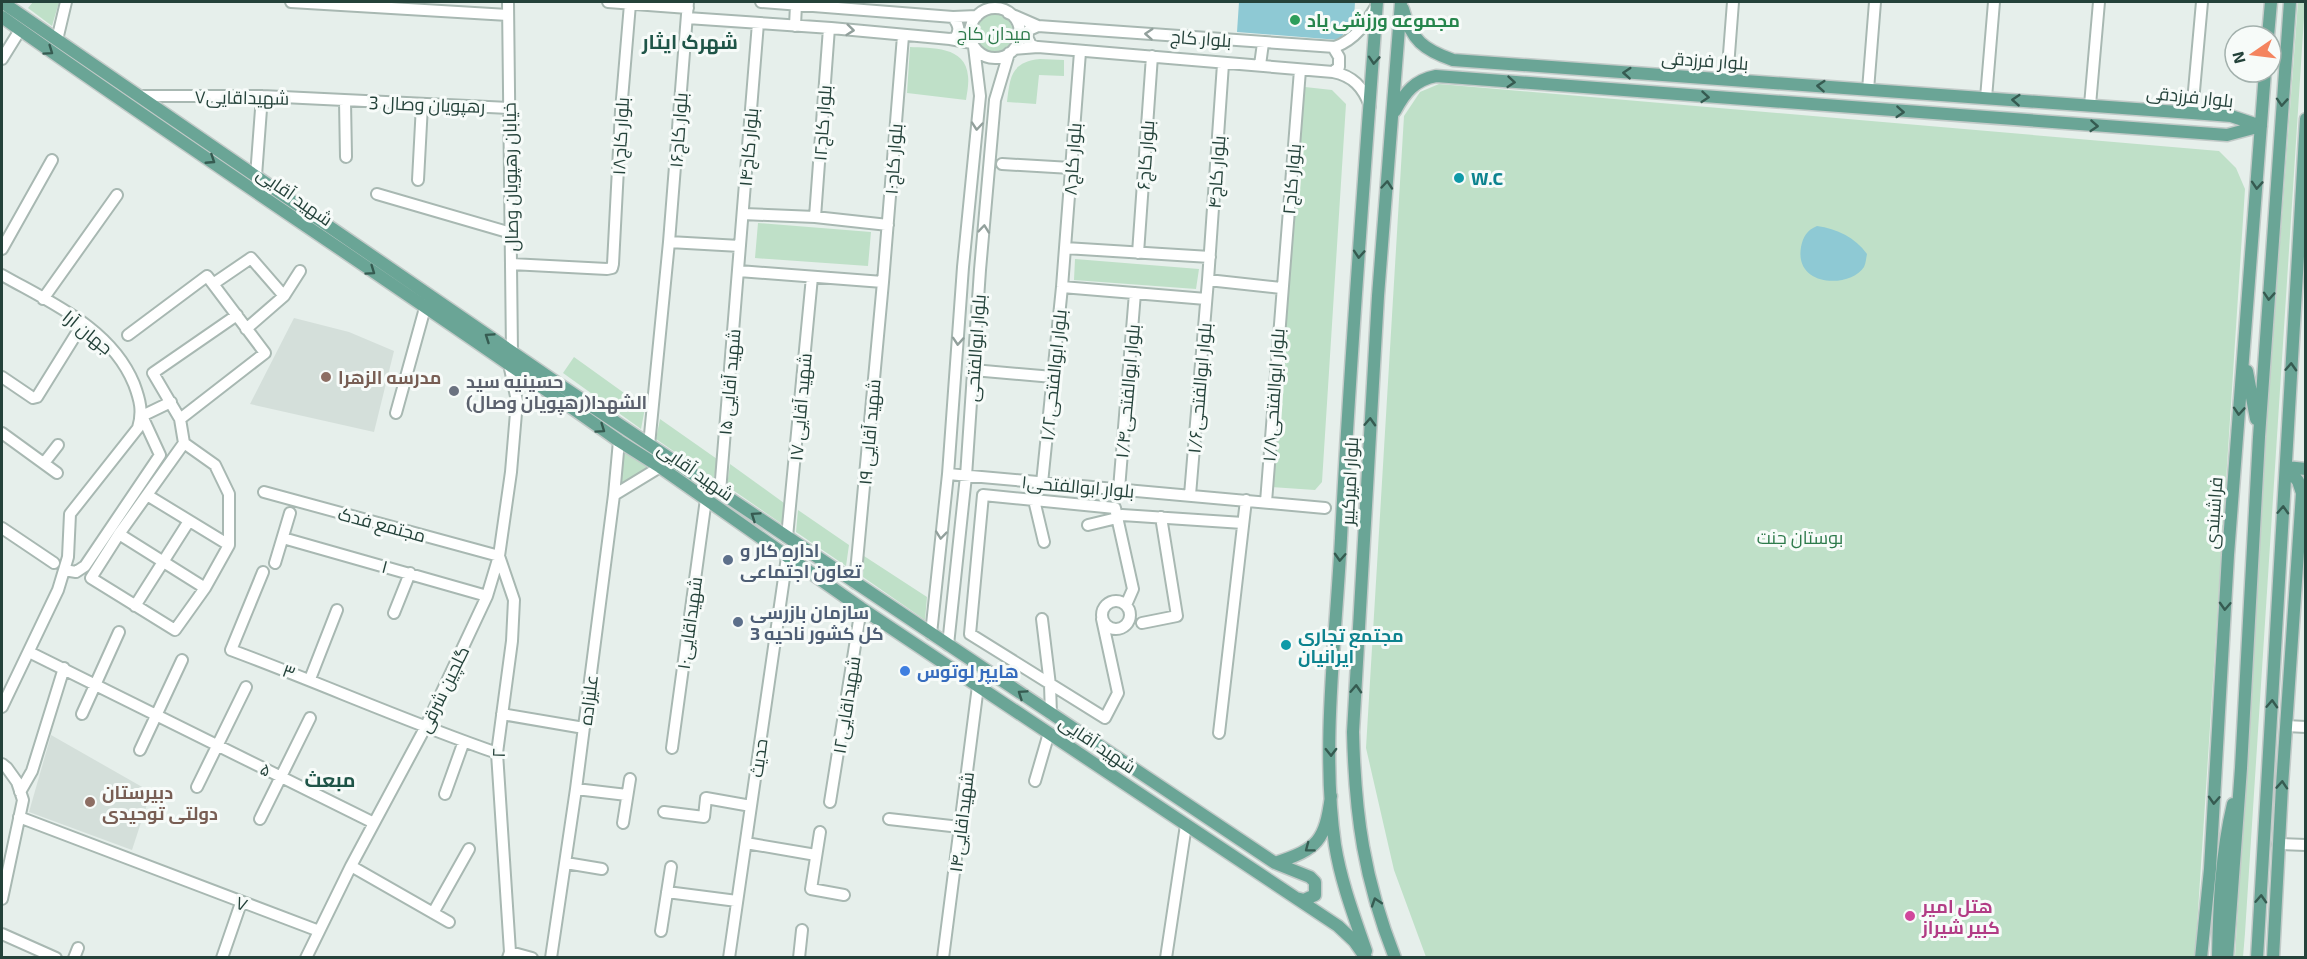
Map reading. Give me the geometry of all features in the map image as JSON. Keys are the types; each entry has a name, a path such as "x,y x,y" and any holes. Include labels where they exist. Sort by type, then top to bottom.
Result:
{"main road":[{"name":"شهید آقایی","path":"2,2 256,176 425,308 649,445 1275,863 1310,877 1315,882 1315,895 1304,900 1295,897"},
{"name":"بلوار فرزدقی","path":"1401,2 1408,26 1419,42 1432,53 1453,60 2231,116 2261,126"},
{"name":"بلوار امیرکبیر","path":"1395,957 1373,897 1360,838 1355,792 1353,732 1377,296 1401,2"},
{"path":"2269,24 2271,2"},
{"path":"2227,957 2241,768 2259,437 2290,2"},
{"name":"بلوار امیرکبیر","path":"1367,957 1348,903 1335,845 1331,796 1330,726 1344,478 1377,3"},
{"name":"شهید آقایی","path":"2,17 114,97 324,231 511,359 537,383 861,608 1338,926 1367,957"},
{"path":"1452,77 1444,75 1442,69 1445,63 1453,60"},
{"name":"بلوار فرزدقی","path":"1393,115 1405,93 1416,83 1426,78 1452,77 2227,135 2261,126"},
{"name":"فراشبندی","path":"2201,957 2210,859 2228,555 2264,84"},
{"path":"2227,135 2231,116"},
{"path":"2258,957 2305,121"},
{"path":"2244,353 2259,437"},
{"path":"2286,467 2306,469"},
{"path":"2272,956 2286,726 2301,569 2302,494 2298,481 2286,467"},
{"path":"1344,478 1367,480"},
{"path":"2218,957 2220,881 2226,831 2241,768"},
{"path":"1275,863 1298,856 1320,839 1327,824 1331,796"}],"street":[{"path":"57,40 66,2"},
{"path":"291,2 508,15"},
{"name":"خیابان رهپویان وصال","path":"508,2 511,359 517,401"},
{"path":"608,2 687,9 758,23 950,39 973,45"},
{"path":"761,2 833,4 953,17 981,10 1006,8 1014,17 1019,30 1017,44 1011,51 994,58 979,53 973,45 971,26 981,10"},
{"path":"907,13 908,2"},
{"path":"1727,80 1733,2"},
{"path":"1868,90 1875,2"},
{"path":"1986,98 1994,2"},
{"path":"2090,105 2098,2"},
{"path":"2192,113 2202,2"},
{"path":"1333,72 1339,67 1340,61 1333,47 1354,37 1364,26 1377,3"},
{"name":"بلوار کاج۱۸","path":"511,264 612,268 630,4"},
{"path":"795,26 796,4"},
{"name":"بلوار کاج","path":"1006,8 1038,26 1333,47"},
{"name":"بلوار کاج۱۶","path":"649,445 669,242 687,9"},
{"path":"950,39 955,38 958,32 959,24 953,17"},
{"name":"بلوار کاج۱۴","path":"739,271 758,23"},
{"path":"1038,26 1029,30 1027,37 1031,45 1038,47"},
{"name":"بلوار کاج۱۲","path":"814,218 829,28"},
{"path":"2,58 20,30"},
{"name":"بلوار کاج۱۰","path":"883,282 903,36"},
{"path":"1260,65 1263,43"},
{"name":"بلوار ابوالفتحی","path":"931,634 948,474 963,267 980,96 973,45"},
{"name":"بلوار کاج","path":"1011,51 1038,47 1333,72 1347,75 1355,81 1367,98 1370,108"},
{"name":"بلوار ابوالفتحی","path":"948,645 966,476 980,270 995,100 1011,51"},
{"name":"بلوار کاج۸","path":"1064,267 1080,52"},
{"name":"بلوار کاج۶","path":"1138,253 1152,56"},
{"name":"بلوار کاج۴","path":"1208,280 1223,64"},
{"name":"بلوار کاج۲","path":"1281,288 1300,70"},
{"path":"980,96 984,87 990,85 994,88 995,100"},
{"name":"شهیداقایی۷","path":"140,96 262,96 345,101"},
{"path":"256,176 262,96"},
{"path":"345,101 346,157"},
{"name":"3 رهپویان وصال","path":"345,101 509,108"},
{"path":"418,180 422,105"},
{"path":"2,249 52,160"},
{"path":"1002,164 1071,168"},
{"path":"377,194 511,233"},
{"path":"44,299 117,195"},
{"path":"743,214 888,225"},
{"path":"669,242 740,246"},
{"path":"1065,248 1210,257"},
{"path":"213,284 251,258 284,296"},
{"path":"963,267 980,270"},
{"name":"بلوار ابوالفتحی۱/۲","path":"1042,483 1064,267"},
{"path":"739,271 883,282"},
{"name":"شهید آقایی ۱۵","path":"720,492 739,271"},
{"path":"246,329 284,296 300,272"},
{"name":"جهان آرا","path":"2,275 83,323 110,345 121,361 141,403 142,416 160,455 85,566 76,572 59,567"},
{"path":"128,335 207,276 265,353 180,419"},
{"name":"شهید آقایی ۱۷","path":"787,537 812,277"},
{"path":"1208,280 1281,288"},
{"name":"بلوار ابوالفتحی۱/۶","path":"1190,495 1208,280"},
{"name":"شهید آقایی ۱۹","path":"855,583 883,282"},
{"path":"1062,286 1206,299"},
{"name":"بلوار ابوالفتحی۱/۸","path":"1266,502 1281,288"},
{"name":"بلوار ابوالفتحی۱/۴","path":"1119,489 1135,293"},
{"path":"396,413 425,308"},
{"path":"184,443 215,465 230,494 229,545 205,588 175,630 91,578 118,534 184,443 180,419 153,373 237,315"},
{"path":"2,377 35,398 83,323"},
{"path":"973,370 1053,377"},
{"path":"517,401 526,386 537,383"},
{"name":"گلچین شرقی","path":"306,957 351,866 425,728 487,596 499,556 511,472 517,401"},
{"path":"2,707 58,590 59,567 68,557 70,514 138,428 142,416 171,402"},
{"path":"2,433 57,473"},
{"name":"علیزاده","path":"551,957 576,789 619,441"},
{"path":"44,463 58,445"},
{"path":"614,495 660,467"},
{"name":"بلوار ابوالفتحی۱","path":"948,474 1325,508"},
{"name":"مجتمع فدک","path":"264,492 499,556"},
{"path":"147,495 229,545"},
{"path":"1102,619 1106,626 1120,629 1126,626 1130,619 1130,612 1126,605 1112,602 1106,605 1102,612 1102,619 1118,693 1105,718 970,634 983,495 1115,508 1120,516 1133,589 1126,605"},
{"name":"شهیداقایی۱۰","path":"672,748 706,499"},
{"path":"1034,500 1044,542"},
{"path":"1219,733 1246,500"},
{"path":"275,563 290,513"},
{"path":"1088,525 1120,516 1243,523"},
{"path":"1142,623 1177,616 1161,518"},
{"path":"135,606 189,521"},
{"path":"2,528 59,567"},
{"path":"118,534 205,588"},
{"name":"۱","path":"283,538 487,596"},
{"name":"۲","path":"499,556 514,600 512,641 497,753 509,955"},
{"name":"حدیث","path":"729,957 788,557"},
{"name":"۳","path":"263,572 231,650 310,679 425,728 497,753"},
{"path":"394,613 410,573"},
{"name":"شهیداقایی۱۲","path":"831,802 861,608"},
{"path":"310,679 337,610"},
{"path":"1042,619 1051,714"},
{"path":"82,714 119,632"},
{"name":"۵","path":"29,652 375,823"},
{"path":"140,750 182,660"},
{"path":"20,792 32,771 64,668"},
{"name":"شهیداقایی۱۴","path":"943,957 978,686"},
{"path":"197,787 246,687"},
{"path":"502,714 584,728"},
{"path":"260,819 310,718"},
{"path":"2286,726 2306,727"},
{"path":"1035,782 1049,733"},
{"path":"445,794 464,741"},
{"path":"2,764 17,782 23,800 2,899"},
{"path":"623,823 630,779"},
{"path":"576,789 627,795"},
{"path":"664,812 704,817 706,798 751,806"},
{"name":"۷","path":"20,817 319,931"},
{"path":"889,819 960,827"},
{"path":"1166,957 1186,825"},
{"path":"820,832 811,890 844,895"},
{"path":"746,843 816,855"},
{"path":"2278,843 2306,845"},
{"path":"433,913 469,849"},
{"path":"566,863 602,869"},
{"path":"351,866 449,922"},
{"path":"661,931 671,867"},
{"path":"667,891 737,902"},
{"path":"222,957 241,903"},
{"path":"799,957 802,930"},
{"path":"2,934 56,957"},
{"path":"509,955 532,957"}],"shaded area":[{"name":"مدرسه الزهرا","path":"294,318 349,332 394,351 374,432 250,404"},
{"name":"دبیرستان دولتی توحیدی","path":"51,735 151,792 132,850 29,812"}],"green space":[{"path":"33,2 59,2 52,26 28,8"},
{"path":"2298,2 2305,2 2245,933 2243,957 2235,957 2269,389"},
{"name":"میدان کاج","path":"994,14 1008,19 1013,33 1008,47 994,52 980,47 975,33 980,19"},
{"path":"910,47 946,51 961,59 966,66 968,76 966,100 907,93"},
{"path":"1040,59 1064,60 1064,76 1039,75 1036,104 1007,102 1009,85 1014,72 1023,63"},
{"name":"بوستان جنت","path":"1439,84 2219,151 2236,168 2245,189 2195,957 1426,957 1394,870 1366,748 1404,116 1420,92"},
{"path":"1305,87 1332,90 1346,104 1322,482 1315,490 1271,487"},
{"path":"758,223 871,232 868,266 755,258"},
{"path":"1075,259 1199,269 1196,289 1074,280"},
{"path":"574,357 645,408 641,429 563,373"},
{"path":"660,419 717,459 714,479 656,439"},
{"path":"625,450 651,466 619,488"},
{"path":"730,464 784,503 782,524 727,486"},
{"path":"798,510 849,545 846,566 796,532"},
{"path":"864,556 927,597 925,620 863,577"}],"water":[{"name":"مجموعه ورزشی یاد","path":"1239,2 1355,2 1354,20 1339,40 1237,32"},
{"path":"1817,226 1845,235 1867,254 1864,267 1857,274 1837,281 1814,277 1806,270 1801,260 1802,243 1808,232"}],"place":[{"name":"مجموعه ورزشی یاد","path":"1295,20"},
{"name":"W.C","path":"1459,178"},
{"name":"مدرسه الزهرا","path":"326,377"},
{"name":"حسینیه سید الشهدا(رهپویان وصال)","path":"454,391"},
{"name":"اداره کار و تعاون اجتماعی","path":"728,560"},
{"name":"سازمان بازرسی کل کشور ناحیه 3","path":"738,622"},
{"name":"مجتمع تجاری ایرانیان","path":"1286,645"},
{"name":"هایپر لوتوس","path":"905,671"},
{"name":"دبیرستان دولتی توحیدی","path":"90,802"},
{"name":"هتل امیر کبیر شیراز","path":"1910,916"}],"district":[{"name":"شهرک ایثار","path":"690,41"},
{"name":"مبعث","path":"330,779"}]}
